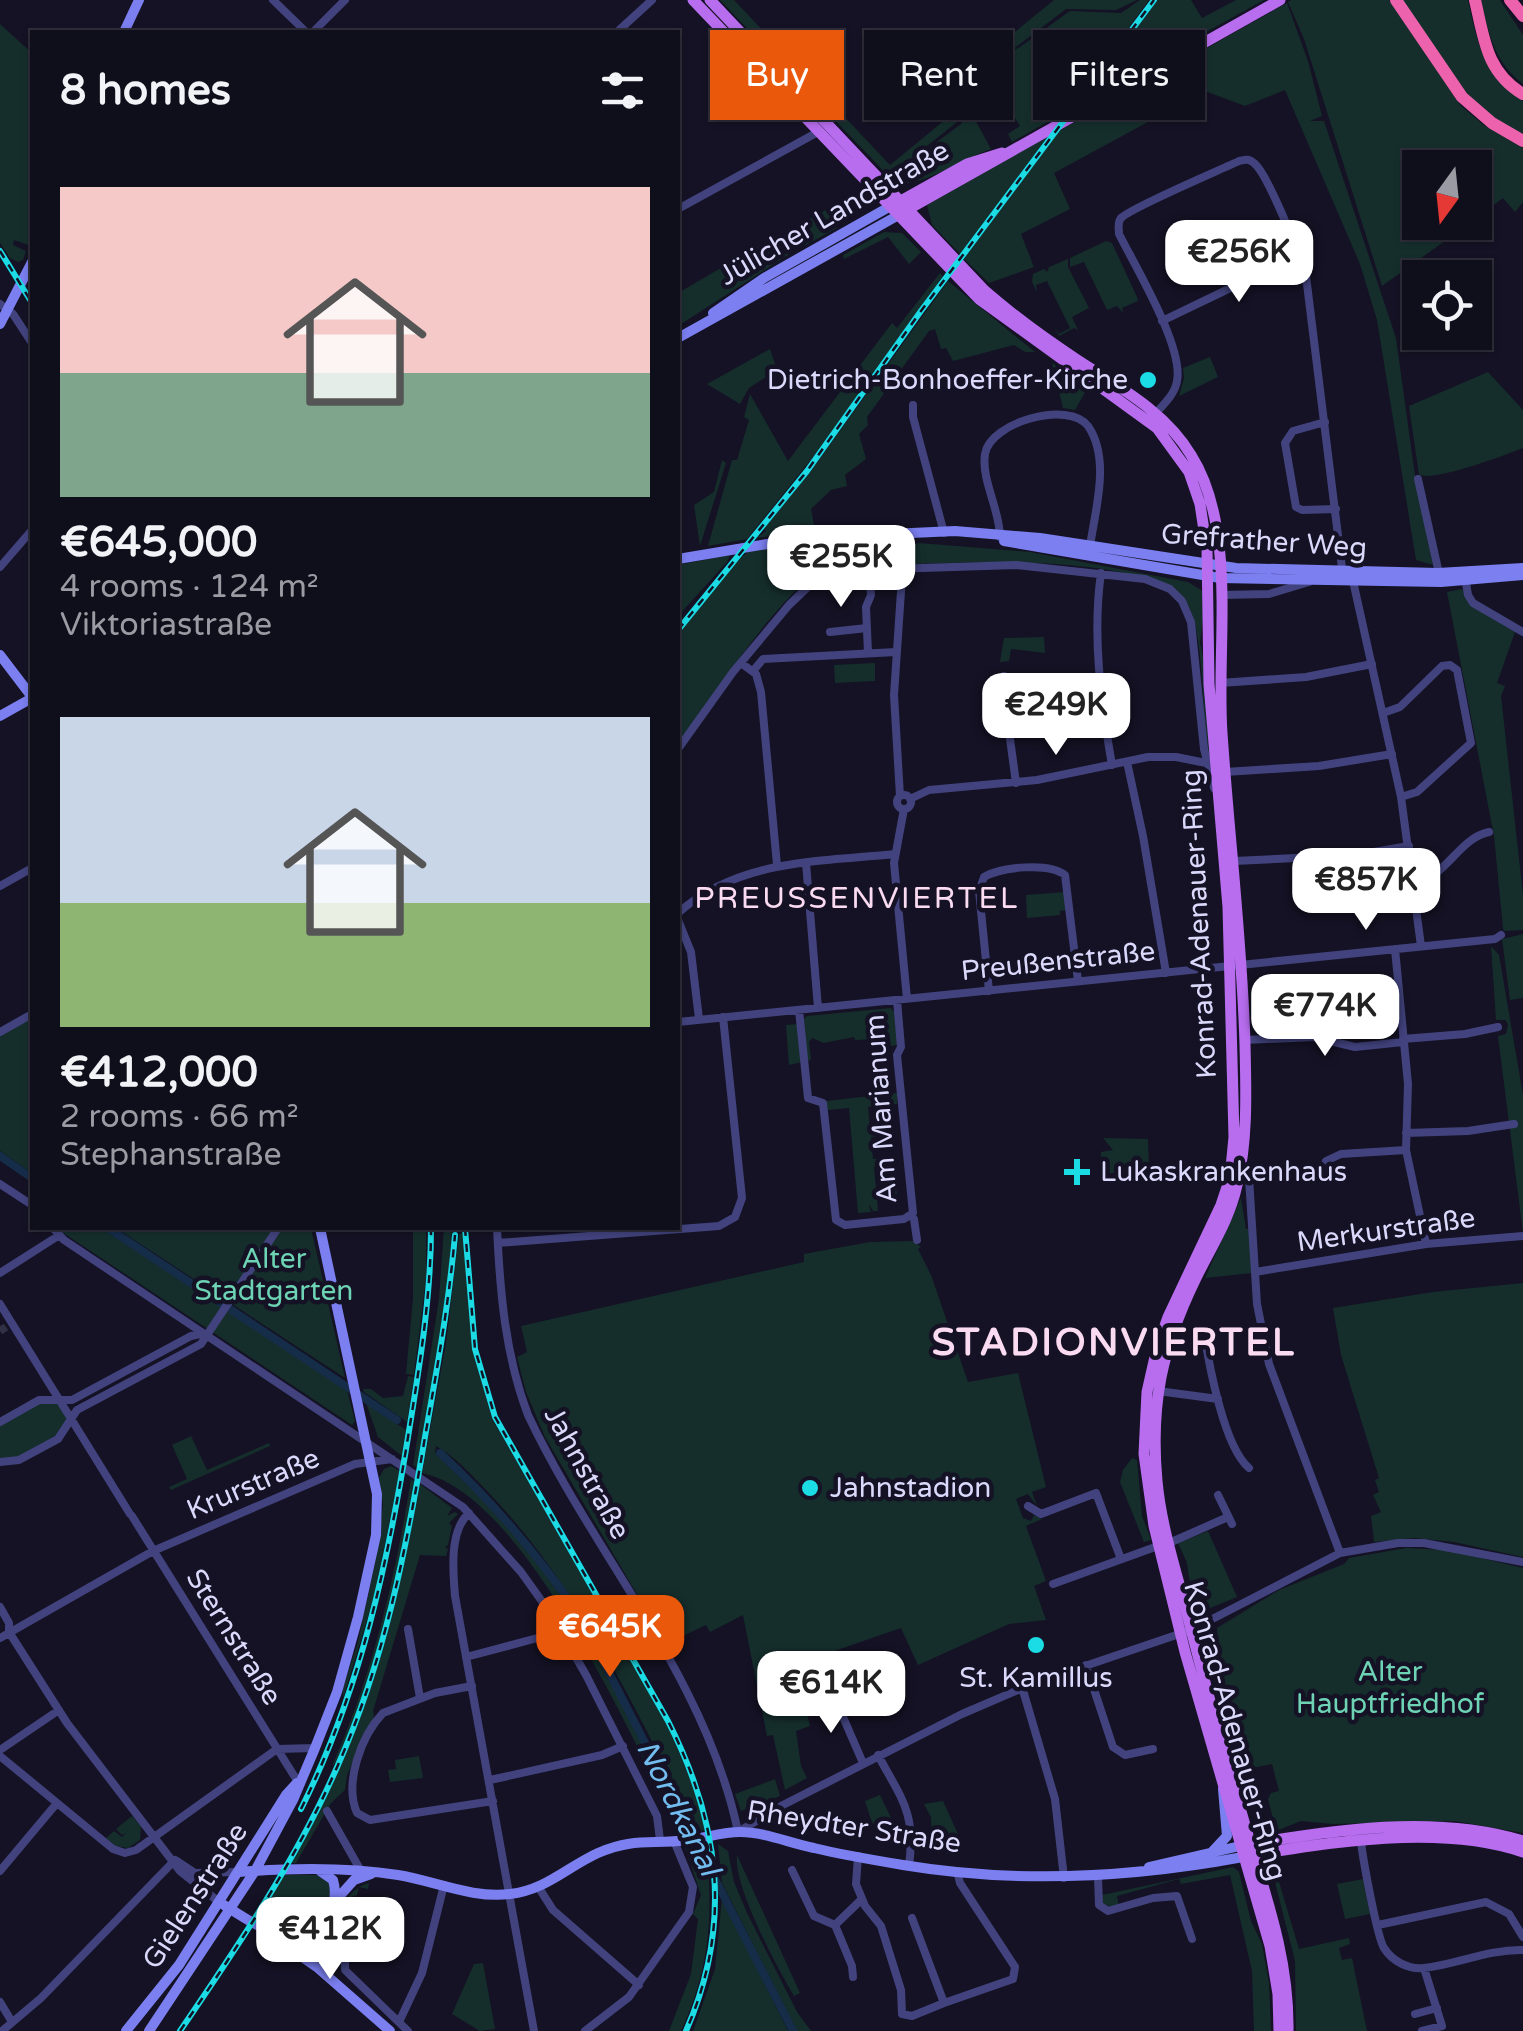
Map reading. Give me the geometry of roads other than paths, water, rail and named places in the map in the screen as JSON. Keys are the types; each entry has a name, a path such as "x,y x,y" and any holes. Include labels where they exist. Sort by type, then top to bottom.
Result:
{"highway":[{"path":"1396,0 1462,97 1476,112 1523,141"},
{"path":"1476,0 1490,61 1523,94"},
{"path":"1510,0 1523,16"}],"main road":[{"path":"125,30 139,0"},
{"name":"Konrad-Adenauer-Ring","path":"693,0 818,132 985,291 1155,414 1179,437 1204,479 1212,505 1214,572 1209,684 1244,1040 1246,1114 1241,1162 1230,1209 1170,1337 1158,1391 1157,1482 1164,1545"},
{"name":"Konrad-Adenauer-Ring","path":"710,0 978,299 1157,428 1180,457 1196,489 1221,595 1220,683 1234,861 1234,1114 1230,1178 1210,1231 1162,1331 1147,1392 1144,1454 1223,1788 1284,1964 1288,2031"},
{"name":"Jülicher Landstraße","path":"680,337 764,278 898,209 966,164 1006,152 1280,0"},
{"path":"0,324 4,306 30,265"},
{"name":"Grefrather Weg","path":"680,559 803,538 955,530 1214,572 1315,580 1346,578"},
{"name":"Grefrather Weg","path":"1000,537 1090,546 1214,572 1346,578 1440,578 1523,572"},
{"path":"0,655 30,695"},
{"path":"0,716 30,699"},
{"name":"Gielenstraße","path":"126,2031 254,1871 293,1800 344,1670 369,1569 378,1508 320,1230"},
{"name":"Konrad-Adenauer-Ring","path":"1186,1633 1270,1946 1279,2031"},
{"name":"Gielenstraße","path":"150,2031 224,1905 239,1872 286,1794 298,1782"},
{"path":"1210,1852 1221,1846 1227,1836 1223,1788"},
{"name":"Rheydter Straße","path":"239,1872 377,1873 484,1894 510,1894 540,1888 602,1851 634,1842 688,1840 738,1832 909,1866 1064,1878 1166,1871 1247,1850 1358,1831 1477,1830 1523,1841"},
{"name":"Rheydter Straße","path":"1124,1874 1210,1852 1361,1842 1454,1839 1498,1844 1523,1852"},
{"path":"1284,1850 1267,1871 1282,1936 1284,1964"},
{"path":"308,1962 323,1938 335,1884 318,1871"},
{"path":"261,1927 287,1936 301,1936 317,1928 349,1884 377,1873"},
{"path":"224,1905 328,1977 390,2031"},
{"path":"323,1938 328,1977"}],"street":[{"path":"272,0 307,30"},
{"path":"311,30 345,0"},
{"path":"619,30 652,0"},
{"path":"680,207 818,132"},
{"path":"1155,414 1174,392 1178,375 1162,321 1118,228 1124,216 1238,161 1248,160 1258,167 1299,255 1311,305 1346,578 1372,664 1401,797 1421,946"},
{"path":"1162,321 1299,255"},
{"path":"4,306 30,341"},
{"path":"913,405 944,533"},
{"path":"1000,537 986,464 987,447 1003,428 1064,413 1076,416 1088,426 1098,456 1099,480 1090,546"},
{"path":"1325,422 1293,431 1285,443 1296,507 1336,509"},
{"path":"1418,480 1440,578"},
{"path":"0,567 30,532"},
{"path":"905,532 894,710 905,797 929,790 1016,783 1163,756 1206,763"},
{"name":"Grefrather Weg","path":"680,746 741,662 788,605 815,580 902,568 1016,565 1145,579 1170,589 1182,601"},
{"path":"868,653 869,571"},
{"path":"1101,572 1100,687 1112,765"},
{"path":"1465,577 1473,602 1523,632"},
{"name":"Grefrather Weg","path":"1221,595 1269,594 1315,580"},
{"name":"Konrad-Adenauer-Ring","path":"1182,601 1191,622 1206,763 1220,809"},
{"path":"830,632 867,628"},
{"path":"752,671 763,660 896,652"},
{"path":"741,662 752,671 760,692 777,865"},
{"path":"1220,683 1306,677 1372,664"},
{"path":"1383,713 1400,707 1442,666 1450,665 1457,670 1472,740 1416,792 1401,797"},
{"path":"1004,676 1016,783"},
{"path":"1225,772 1318,766 1392,754"},
{"path":"1127,762 1166,972"},
{"name":"Am Marianum","path":"905,797 897,804 904,809 894,854 902,1000 901,1046 897,1055 911,1216 917,1240"},
{"path":"1414,882 1426,880 1476,836 1489,832"},
{"path":"1234,861 1356,855 1409,846"},
{"path":"680,911 724,881 777,865 894,854"},
{"path":"806,863 818,1008"},
{"path":"989,990 978,891 984,877 996,872 1054,868 1065,876 1078,981"},
{"path":"0,886 30,869"},
{"path":"680,925 691,952 699,1020"},
{"name":"Preußenstraße","path":"680,1022 1494,939 1501,935"},
{"path":"1394,948 1408,1084 1406,1150 1426,1244"},
{"name":"Am Marianum","path":"800,1010 808,1098 823,1103 836,1222 845,1225 911,1216"},
{"path":"0,1032 30,1015"},
{"path":"680,1228 719,1226 732,1220 740,1208 724,1017"},
{"path":"1244,1040 1314,1037 1350,1046 1453,1036 1498,1027"},
{"path":"1406,1133 1468,1131 1514,1124"},
{"path":"1326,1161 1341,1154 1406,1150"},
{"path":"1241,1162 1249,1178 1255,1272 1269,1364 1340,1553"},
{"path":"0,1184 30,1204"},
{"path":"0,1462 15,1462 58,1439 77,1410 201,1344 204,1334 277,1230"},
{"name":"Jahnstraße","path":"497,1230 511,1362 528,1415 694,1705 721,1768 738,1832"},
{"path":"498,1243 628,1231"},
{"path":"0,1272 56,1232 469,1513 521,1572 560,1628 657,1816 660,1840"},
{"name":"Merkurstraße","path":"1255,1272 1426,1244 1523,1236"},
{"name":"Sternstraße","path":"0,1304 9,1325 298,1782"},
{"path":"1204,1332 1218,1399 1239,1457 1249,1468"},
{"path":"0,1422 39,1400 72,1400 193,1334 204,1334"},
{"path":"1158,1391 1218,1399"},
{"name":"Krurstraße","path":"3,1633 154,1551 345,1468 392,1459"},
{"path":"1028,1506 1041,1514 1096,1493 1121,1559"},
{"path":"1053,1584 1230,1521 1218,1494"},
{"path":"469,1513 460,1522 454,1567 466,1657 534,2031"},
{"path":"738,1832 878,1754 1022,1688 1186,1633 1340,1553 1398,1543 1424,1543 1523,1562"},
{"path":"0,1607 9,1624 3,1633 187,1879"},
{"path":"466,1657 545,1636 560,1628"},
{"path":"408,1629 420,1698"},
{"path":"1086,1665 1113,1747 1125,1755 1153,1748"},
{"path":"472,1686 420,1698 388,1710 377,1720 350,1780 356,1813 374,1820 493,1801"},
{"path":"819,1697 854,1688"},
{"path":"1022,1688 1055,1799 1064,1878"},
{"path":"833,1694 863,1763"},
{"path":"59,1710 0,1753 112,1848 125,1853 136,1850 277,1749 315,1748"},
{"path":"490,1780 602,1755 623,1746"},
{"path":"878,1754 910,1816 913,1834 909,1866"},
{"path":"0,1871 57,1804"},
{"path":"328,1811 361,1872"},
{"path":"585,2031 616,2009 638,1985 692,1906 692,1882 674,1841"},
{"path":"1361,1842 1381,1942 1392,1956 1408,1966 1424,1968 1484,1953 1523,1950"},
{"path":"344,1871 352,1856"},
{"path":"858,1856 855,1880 880,1926 902,1990 902,2014 912,2016 1012,1980 1015,1967 960,1883 957,1871"},
{"path":"175,1860 195,1873 239,1872"},
{"path":"2,2031 175,1860"},
{"path":"792,1870 814,1916 835,1925 853,1977"},
{"path":"162,1876 173,1874 187,1879 224,1905"},
{"path":"1098,1877 1099,1905 1112,1912 1153,1898 1177,1896 1191,1937 1177,1938"},
{"path":"399,2022 418,1983 444,1885"},
{"path":"540,1888 553,1910 638,1985"},
{"path":"835,1925 862,1899"},
{"path":"1378,1925 1486,1902 1509,1914 1523,1937"},
{"path":"360,1903 363,1912 345,1970 408,2031"},
{"path":"912,1918 944,2003"},
{"path":"1422,2031 1442,2026 1424,1968"},
{"path":"0,2002 12,2022"},
{"path":"1415,2014 1437,2008"}],"waterway":[{"name":"Nordkanal","path":"0,1156 30,1177"},
{"name":"Nordkanal","path":"111,1230 397,1420"},
{"name":"Nordkanal","path":"440,1453 515,1531 581,1618 793,2031"}],"tunnel":[{"path":"0,1331 6,1327"}],"railway":[{"path":"680,628 807,471 921,311 1154,0"},
{"path":"0,251 30,300"},
{"path":"301,1809 340,1718 381,1577 421,1355 431,1230"},
{"path":"465,1230 475,1349 495,1417 668,1721 699,1798 709,1836 715,1913 701,1991 686,2031"},
{"path":"180,2031 245,1934 304,1834 338,1765 369,1685 410,1521 455,1235"}],"place":[{"name":"Dietrich-Bonhoeffer-Kirche","path":"1148,380"},
{"name":"Lukaskrankenhaus","path":"1077,1172"},
{"name":"Jahnstadion","path":"810,1488"},
{"name":"St. Kamillus","path":"1036,1645"}],"district":[{"name":"PREUSSENVIERTEL","path":"857,898"},
{"name":"STADIONVIERTEL","path":"1114,1343"}],"park label":[{"name":"Alter Stadtgarten","path":"274,1275"},
{"name":"Alter Hauptfriedhof","path":"1390,1688"}]}
